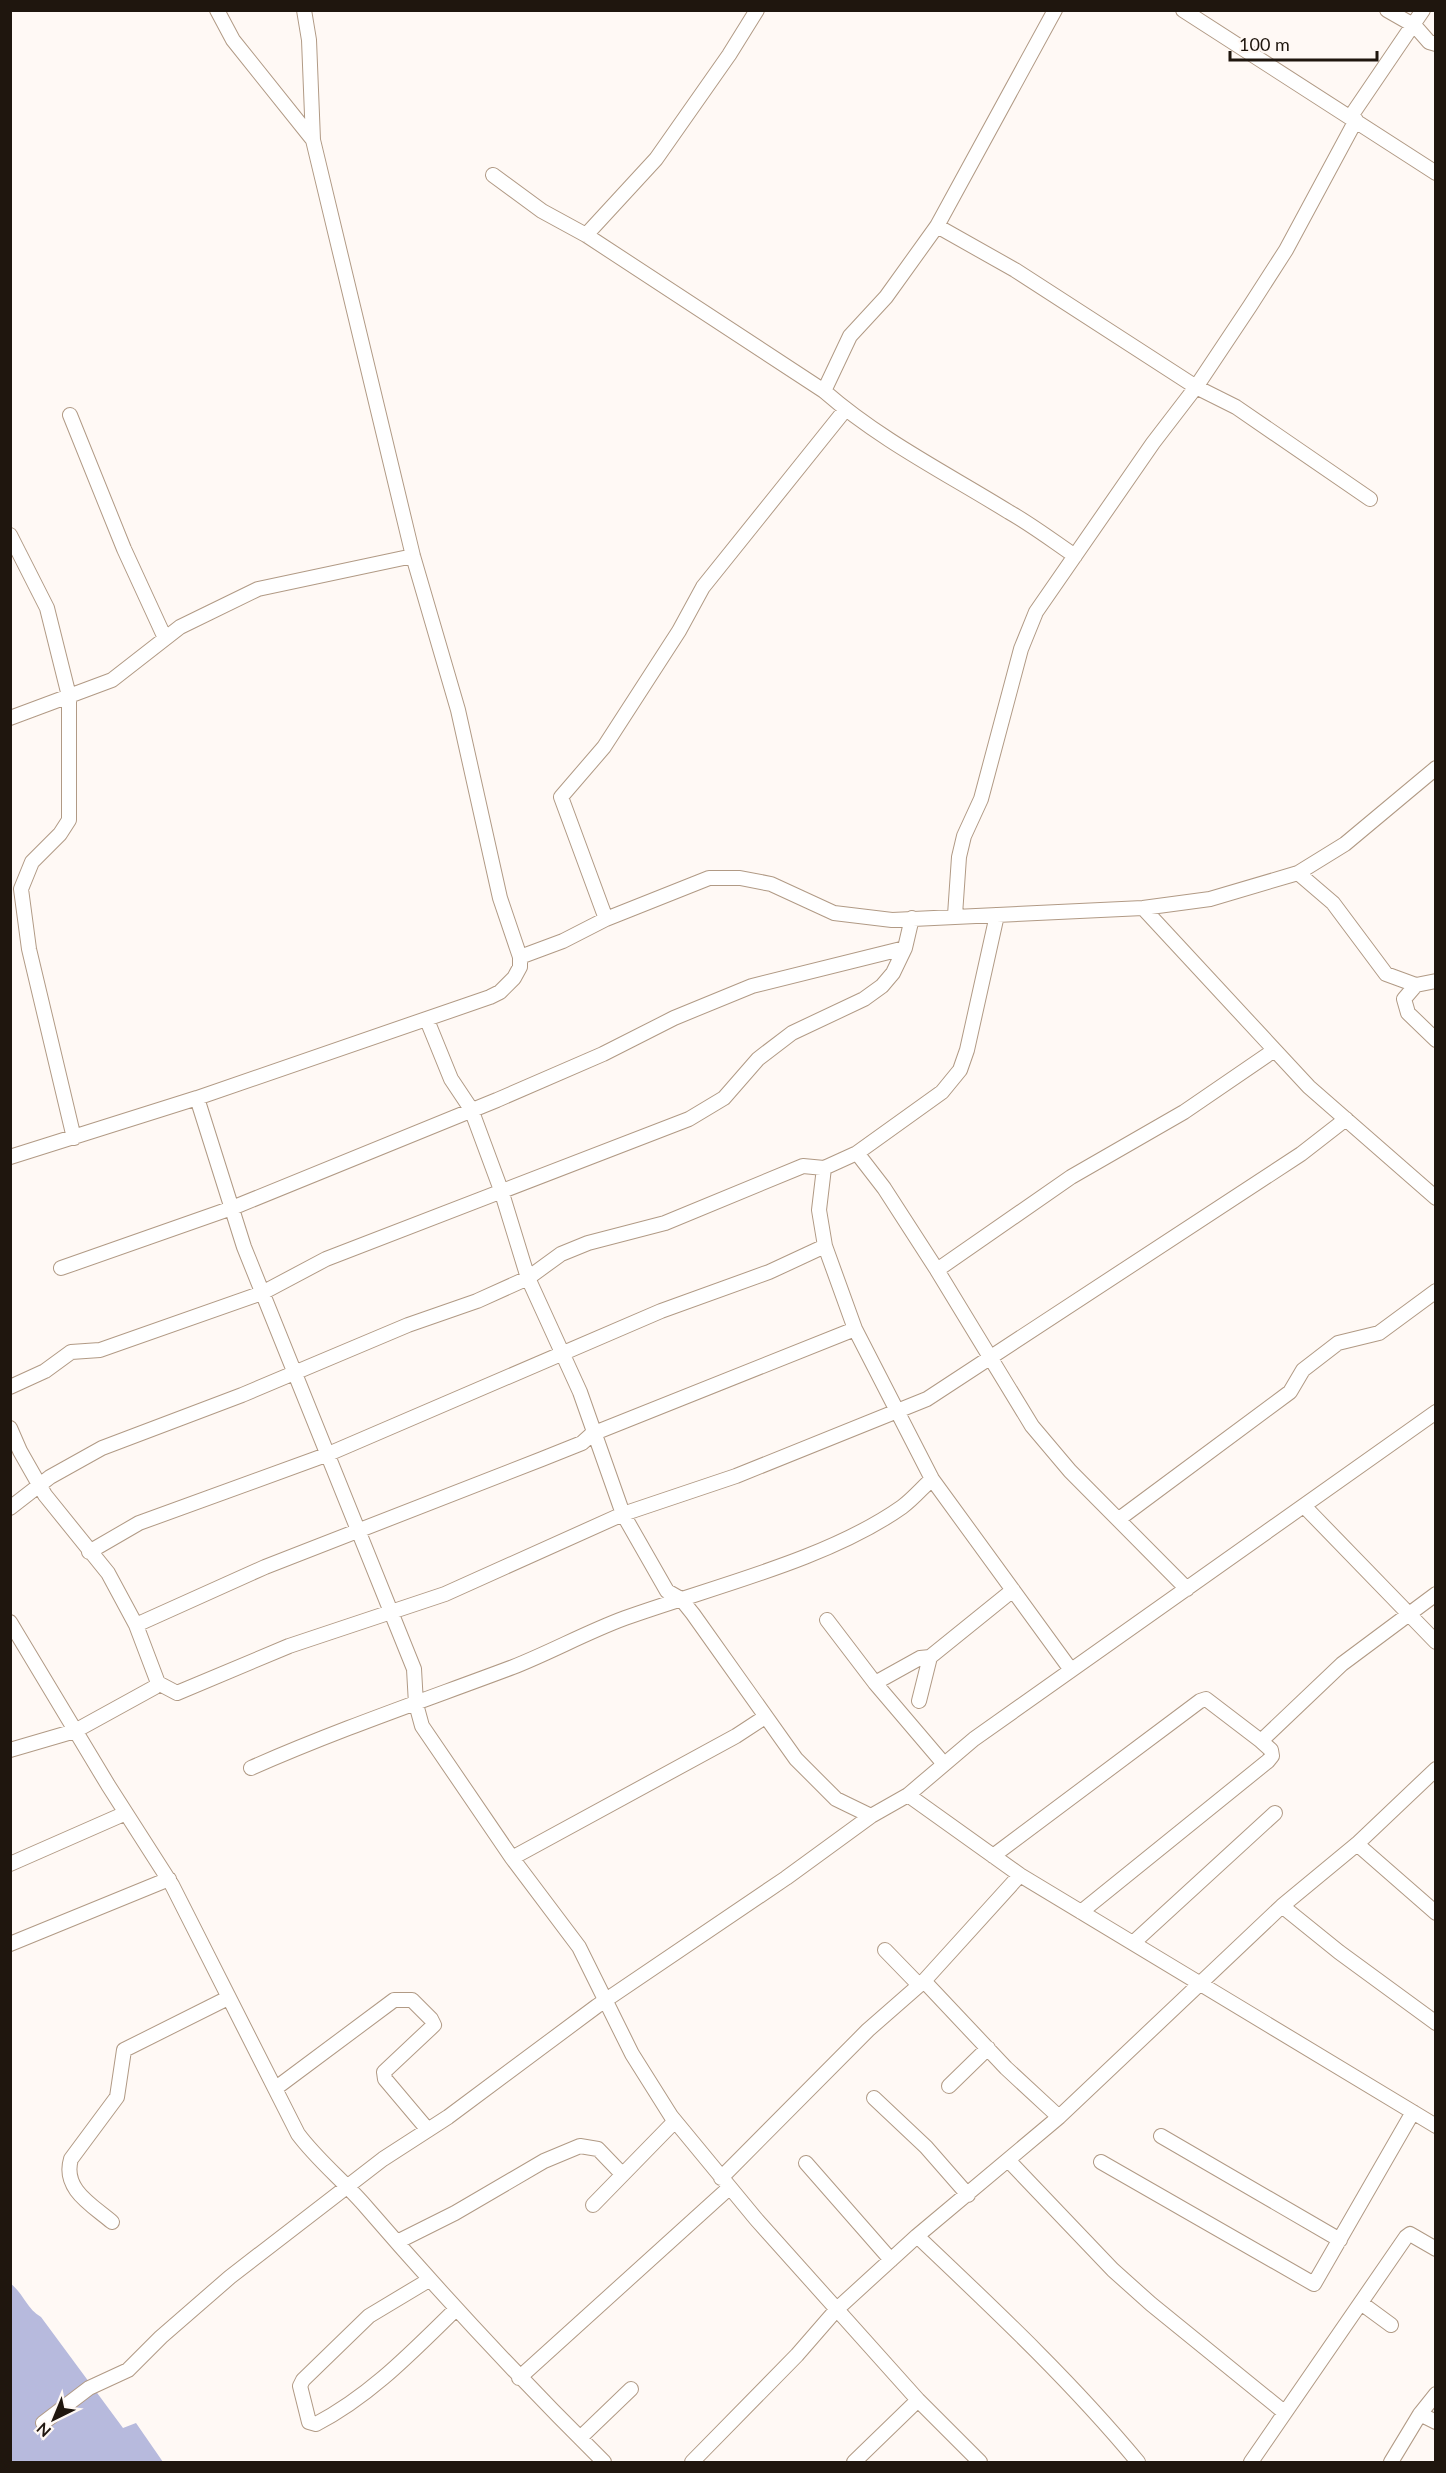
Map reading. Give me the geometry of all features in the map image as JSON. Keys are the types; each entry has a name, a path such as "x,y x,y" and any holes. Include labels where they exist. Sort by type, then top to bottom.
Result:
{"street":[{"path":"217,10 233,40 313,140"},
{"path":"10,1157 197,1098 427,1020 500,992 514,978 520,967 520,957 500,898 458,710 431,608 413,556 313,140 309,40 304,10"},
{"path":"586,236 656,159 729,55 757,10"},
{"path":"824,391 850,336 886,297 937,226 1055,10"},
{"path":"1183,10 1354,118 1436,173"},
{"path":"1387,10 1415,26 1429,42 1436,44"},
{"path":"955,915 962,847 981,799 1021,649 1036,612 1153,443 1196,387 1286,249 1354,118 1415,26 1423,10"},
{"path":"493,175 542,211 586,236 824,391 845,410 929,465 1011,512 1075,555"},
{"path":"937,226 1015,270 1196,387 1236,407 1370,498"},
{"path":"606,919 561,797 604,747 679,631 703,588 845,410"},
{"path":"70,415 124,549 164,636"},
{"path":"10,534 47,608 69,696 72,810 60,834 32,862 21,889 29,949 74,1138"},
{"path":"10,718 123,674 164,636 258,589 413,556"},
{"path":"520,957 563,941 606,919 697,882 725,878 771,884 834,913 892,920 955,915 1143,908 1210,899 1298,873 1346,844 1436,768"},
{"path":"1298,873 1333,903 1386,974 1416,985 1436,981"},
{"path":"1143,908 1308,1087 1436,1198"},
{"path":"10,1508 39,1485 102,1448 242,1395 408,1325 477,1301 528,1278 561,1254 588,1243 665,1222 803,1166 824,1168 857,1153 942,1092 960,1070 967,1050 998,915"},
{"path":"10,1387 45,1371 71,1352 100,1350 262,1293 326,1259 689,1119 724,1098 758,1059 792,1033 855,1004 882,986 893,973 905,948 912,918"},
{"path":"61,1268 232,1208 548,1078 674,1018 752,987 905,948"},
{"path":"1416,985 1404,999 1408,1013 1436,1040"},
{"path":"427,1020 451,1079 471,1109 501,1190 528,1278 580,1392 592,1434 623,1514 667,1591 681,1599 796,1759 836,1799 871,1816"},
{"path":"937,1270 1071,1177 1184,1112 1273,1051"},
{"path":"197,1098 262,1293 414,1669 416,1704 422,1726 513,1858 579,1947 632,2054 675,2121 725,2183 918,2400 980,2463"},
{"path":"10,1428 39,1485 108,1574 136,1624 158,1683 177,1693 290,1646 392,1614 505,1568 623,1514 736,1476 927,1399 992,1359 1168,1239 1301,1154 1346,1119"},
{"path":"857,1153 884,1188 937,1270 1032,1426 1070,1471 1187,1589"},
{"path":"824,1168 819,1210 825,1246 855,1329 932,1479 1071,1670"},
{"path":"89,1552 139,1523 326,1455 661,1311 769,1272 825,1246"},
{"path":"1119,1519 1290,1392 1303,1370 1338,1343 1379,1333 1436,1291"},
{"path":"136,1624 265,1567 414,1511 459,1489 582,1443 592,1434 855,1329"},
{"path":"43,2423 89,2388 128,2370 161,2337 230,2277 383,2159 428,2130 605,2000 770,1889 871,1816 908,1795 974,1739 1436,1412"},
{"path":"250,1768 342,1728 416,1704 447,1689 552,1651 622,1619 810,1554 858,1533 903,1506 932,1479"},
{"path":"1304,1506 1436,1642"},
{"path":"875,1683 920,1658 930,1657 1013,1590"},
{"path":"1262,1741 1342,1664 1436,1594"},
{"path":"827,1620 875,1683 944,1764"},
{"path":"10,1622 75,1731 169,1879 228,1998 308,2147 349,2187 455,2310 602,2462"},
{"path":"919,1701 930,1657"},
{"path":"10,1750 75,1731 158,1683"},
{"path":"993,1856 1200,1701 1206,1699 1271,1750 1272,1756 1268,1761 1081,1912"},
{"path":"513,1858 736,1736 765,1717"},
{"path":"692,2463 797,2355 837,2309 917,2236 1059,2118 1282,1906 1357,1844 1436,1769"},
{"path":"1424,1780 1436,1790"},
{"path":"908,1795 1020,1875 1436,2126"},
{"path":"10,1864 126,1813"},
{"path":"1133,1943 1275,1813"},
{"path":"1357,1844 1436,1913"},
{"path":"519,2378 725,2183 868,2030 921,1983 1020,1875"},
{"path":"10,1944 169,1879"},
{"path":"1282,1906 1339,1953 1436,2023"},
{"path":"885,1950 1059,2118"},
{"path":"112,2222 78,2193 71,2184 68,2169 71,2159 117,2097 124,2050 228,1998"},
{"path":"276,2088 394,2000 412,2000 434,2025 384,2072 385,2079 428,2130"},
{"path":"949,2086 988,2049"},
{"path":"874,2098 926,2147 968,2195"},
{"path":"1101,2162 1308,2283 1314,2284 1413,2112"},
{"path":"593,2205 675,2121"},
{"path":"1161,2136 1340,2240"},
{"path":"397,2242 455,2213 544,2161 580,2146 598,2150 622,2174"},
{"path":"1009,2161 1135,2290 1284,2412"},
{"path":"806,2163 891,2260"},
{"path":"1251,2463 1284,2412 1410,2234 1436,2249"},
{"path":"917,2236 1009,2324 1114,2434 1138,2463"},
{"path":"429,2280 369,2316 303,2380 300,2386 309,2422 316,2424 345,2409 402,2361 455,2310"},
{"path":"1361,2303 1391,2325"},
{"path":"580,2438 631,2389"},
{"path":"1391,2463 1420,2414 1436,2394"},
{"path":"854,2463 918,2400"},
{"path":"1420,2414 1436,2422"}],"water":[{"path":"10,2283 41,2317 123,2428 136,2423 163,2462 11,2462"}]}
